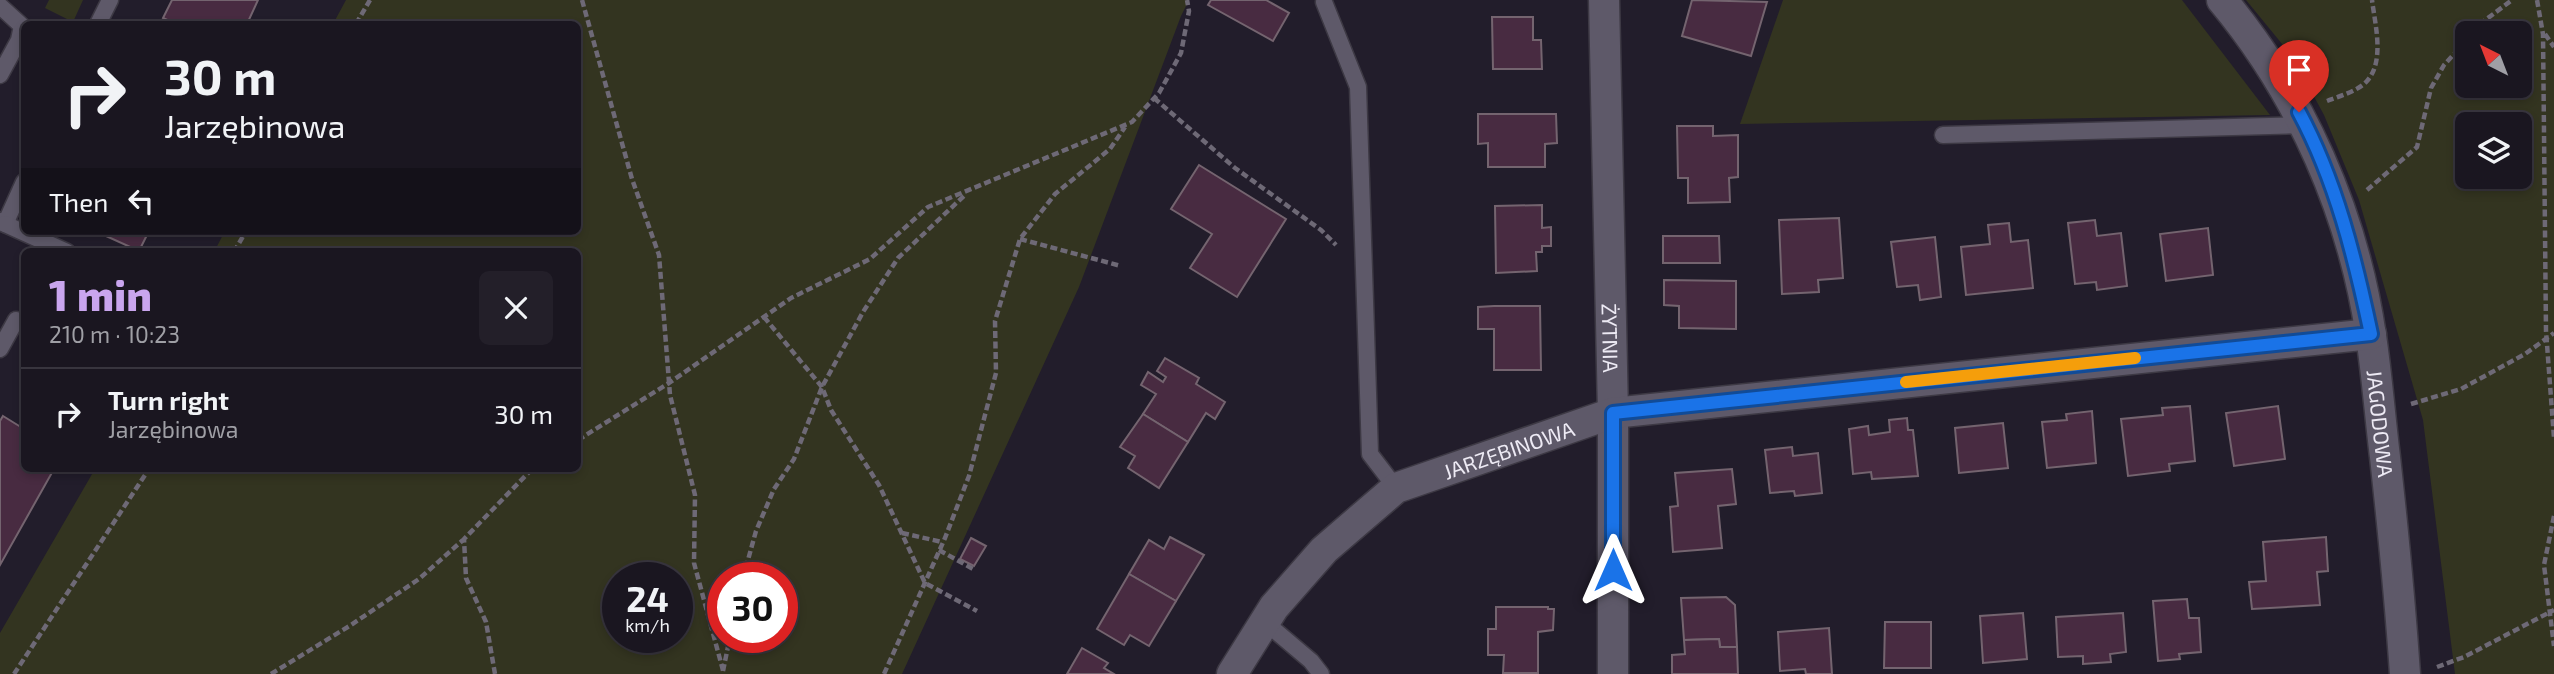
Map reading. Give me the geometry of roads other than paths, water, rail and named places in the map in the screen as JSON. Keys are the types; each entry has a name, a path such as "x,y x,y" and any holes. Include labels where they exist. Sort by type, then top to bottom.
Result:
{"street":[{"name":"ŻYTNIA","path":"1604,0 1613,413 1613,674"},
{"name":"JAGODOWA","path":"2222,0 2273,68 2302,119 2337,202 2357,267 2371,334 2397,561 2418,672"},
{"name":"JARZĘBINOWA","path":"1233,674 1275,607 1324,550 1396,488 1613,413 2371,334"}],"lane":[{"path":"100,21 110,0"},
{"path":"1324,2 1358,87 1370,454 1396,488"},
{"path":"0,6 21,25"},
{"path":"0,75 19,40 21,31"},
{"path":"1942,135 2302,119"},
{"path":"21,187 2,222 21,231"},
{"path":"30,235 58,248"},
{"path":"0,349 16,320"},
{"path":"1265,622 1311,661 1321,674"}]}
